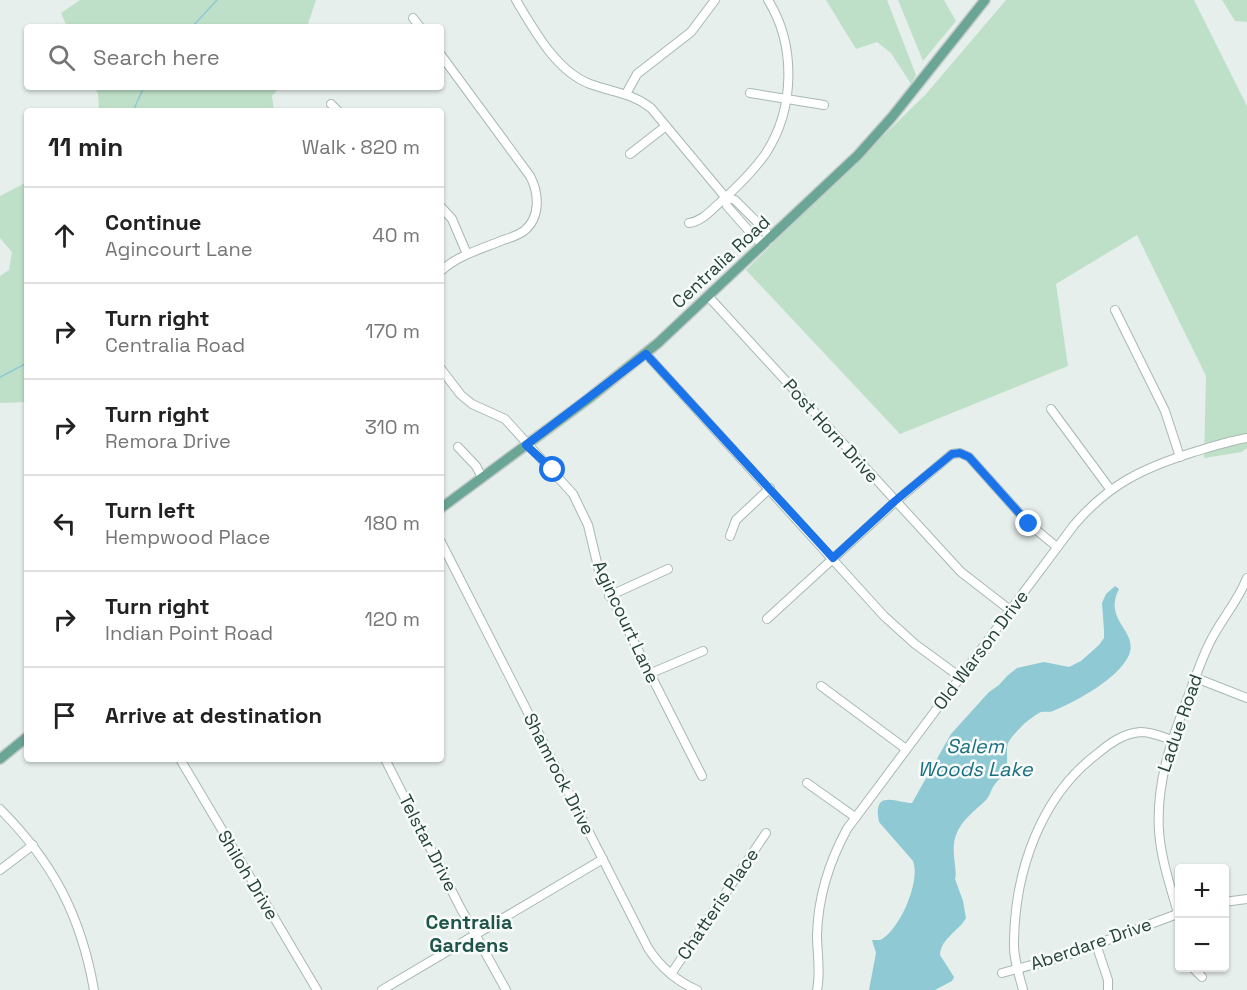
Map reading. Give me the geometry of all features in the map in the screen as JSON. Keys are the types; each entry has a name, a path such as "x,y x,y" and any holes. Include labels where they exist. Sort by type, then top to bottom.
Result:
{"main road":[{"name":"Centralia Road","path":"444,506 646,354 768,241 869,143 985,0"},
{"path":"1,756 24,739"}],"street":[{"path":"516,0 543,41 568,72 589,83 626,94 651,108 725,197 727,206 757,240 768,241 766,231 735,200 725,197"},
{"path":"626,94 637,74 691,32 715,0"},
{"path":"689,223 702,218 758,165 778,131 787,99 789,73 785,41 768,0"},
{"path":"413,18 418,24"},
{"path":"444,59 530,176 537,193 534,216 525,230 467,254 444,269"},
{"path":"750,93 824,105"},
{"path":"331,104 335,108"},
{"path":"630,154 666,126"},
{"path":"444,210 452,219 467,254"},
{"name":"Post Horn Drive","path":"708,296 961,572 1010,610"},
{"path":"1115,310 1165,411 1180,457"},
{"path":"646,354 899,630 960,677"},
{"name":"Agincourt Lane","path":"444,373 460,395 472,404 505,419 526,445 564,483 579,504 588,525 600,575 609,596 702,776"},
{"path":"1051,409 1110,489"},
{"name":"Old Warson Drive","path":"817,990 819,982 818,917 824,885 839,845 855,817 1057,547 1085,512 1110,489 1141,471 1247,438"},
{"path":"458,447 476,466 482,477"},
{"path":"767,619 895,501 948,456 957,453 969,457 1029,524 1057,547"},
{"path":"730,536 736,520 770,488"},
{"name":"Shamrock Drive","path":"444,548 648,948 663,968 697,990"},
{"path":"609,596 668,569"},
{"name":"Ladue Road","path":"1175,900 1161,849 1159,822 1161,776 1172,740 1211,641 1247,578"},
{"path":"649,674 703,651"},
{"path":"1196,678 1247,698"},
{"path":"821,686 906,749"},
{"path":"1023,990 1017,970 1014,940 1025,865 1037,832 1058,796 1080,768 1118,739 1144,732 1172,740"},
{"name":"Shiloh Drive","path":"182,762 317,990"},
{"name":"Telstar Drive","path":"387,762 506,990"},
{"path":"807,783 855,817"},
{"path":"0,809 33,845 69,903 84,944 94,990"},
{"name":"Chatteris Place","path":"671,974 766,833"},
{"path":"0,870 33,845"},
{"path":"382,990 603,859"},
{"path":"1229,901 1247,899"},
{"name":"Aberdare Drive","path":"1002,973 1017,970 1175,916"},
{"path":"1096,944 1108,980 1108,990"},
{"path":"1198,972 1202,977"}],"green space":[{"path":"80,0 316,0 308,24 66,24 61,13"},
{"path":"826,0 887,0 916,75 911,84 891,53 877,42 856,49"},
{"path":"898,0 944,0 956,21 923,61"},
{"path":"1006,0 1194,0 1247,106 1247,448 1242,452 1204,458 1206,376 1137,235 1056,284 1068,366 900,434 746,270 926,94"},
{"path":"1222,0 1247,0 1247,22 1235,21"},
{"path":"96,90 277,90 272,96 274,108 99,108"},
{"path":"24,184 24,402 0,403 0,276 9,270 12,252 0,238 0,196"}],"water":[{"name":"Salem Woods Lake","path":"1115,586 1119,589 1115,600 1115,610 1130,640 1131,648 1123,665 1096,688 1053,711 1039,713 1019,729 1008,743 1007,766 1004,774 994,786 989,797 965,820 956,835 954,841 955,879 966,918 943,944 940,955 954,977 952,981 935,990 869,990 876,953 872,940 880,940 887,935 901,917 911,893 915,870 913,861 879,822 879,805 882,801 887,800 912,803 951,734 989,692 1017,668 1044,662 1069,667 1081,661 1099,645 1104,638 1102,603 1106,594"}],"waterway":[{"path":"195,24 217,0"},
{"path":"134,108 143,90"},
{"path":"0,377 24,365"}],"district":[{"name":"Centralia Gardens","path":"469,934"}],"route":[{"path":"553,470 526,445 646,354 833,558 895,501 952,454 960,453 969,457 1029,524"}]}
